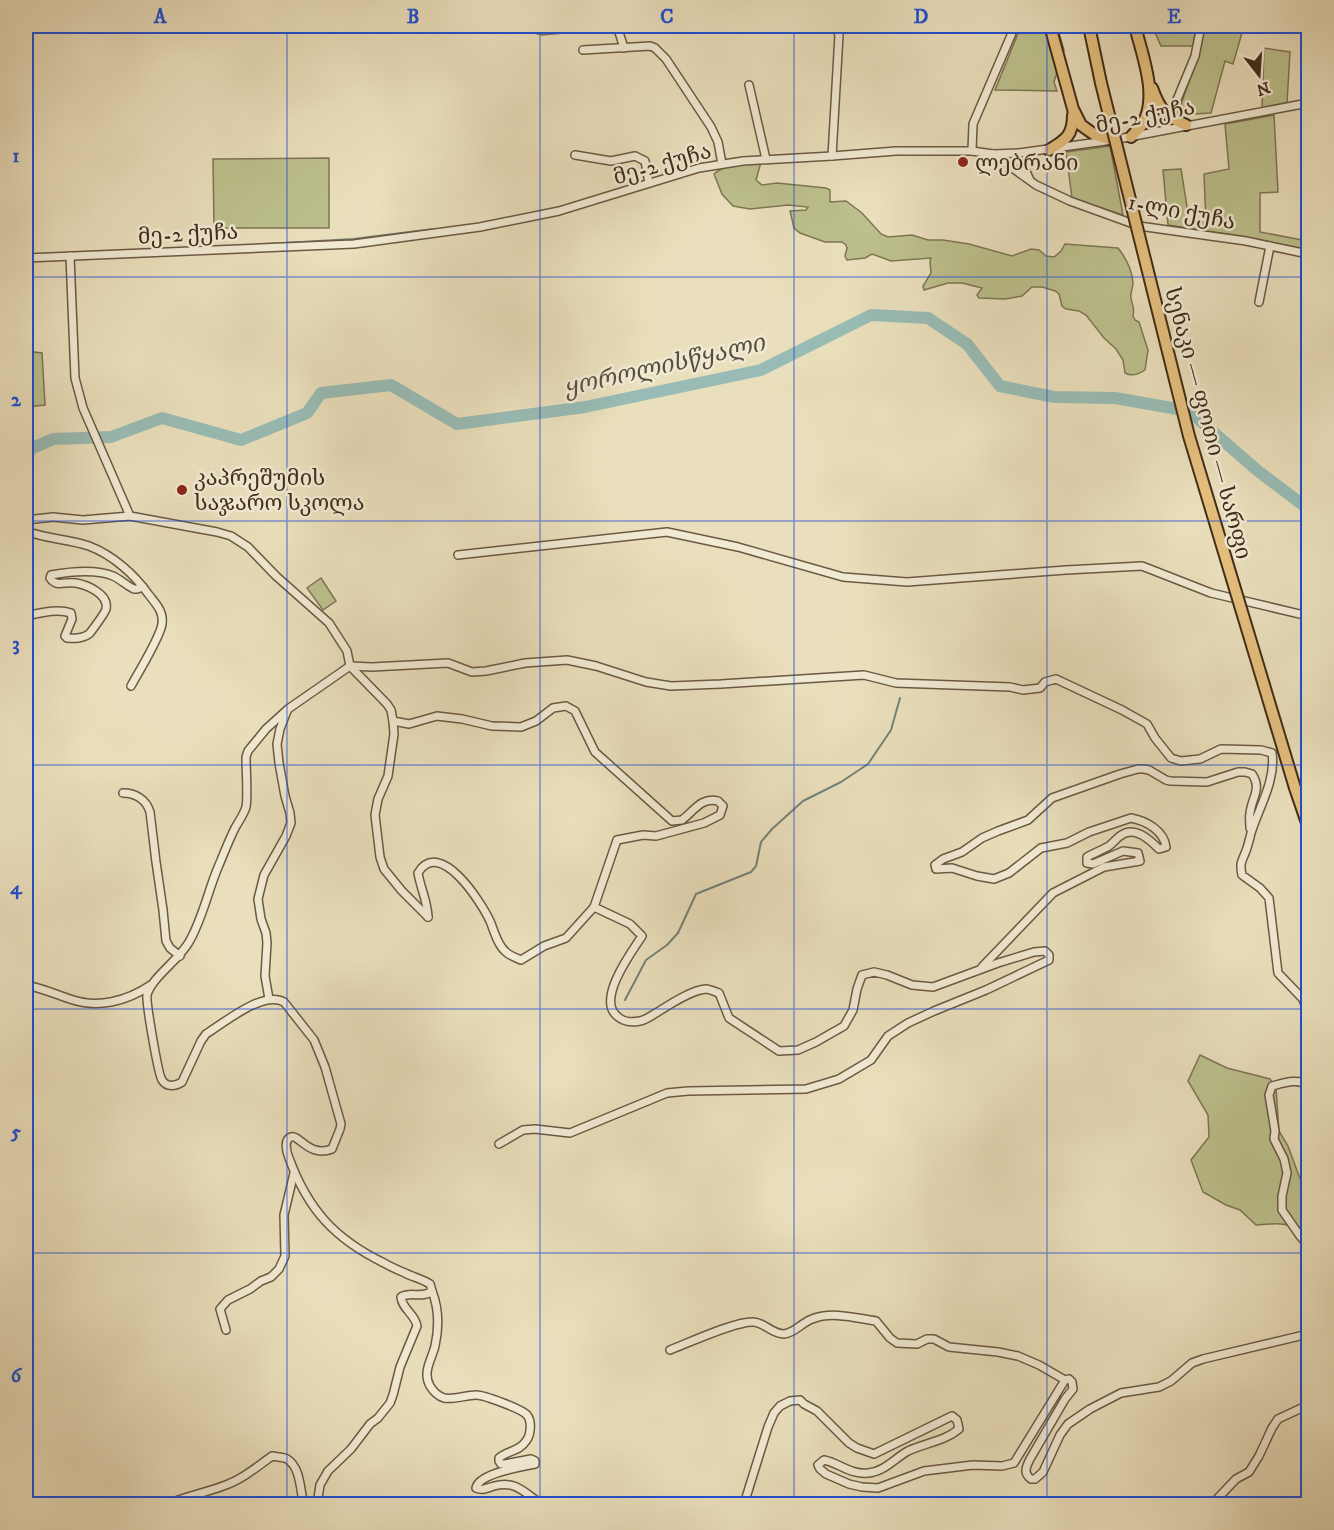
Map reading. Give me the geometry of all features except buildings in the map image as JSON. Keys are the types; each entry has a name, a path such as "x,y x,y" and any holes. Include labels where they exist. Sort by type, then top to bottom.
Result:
{"highway":[{"path":"1050,26 1073,109 1080,125 1095,135 1113,140"},
{"name":"სენაკი — ფოთი — სარფი","path":"1089,26 1101,83 1189,436 1308,826"},
{"path":"1135,26 1158,105 1170,124 1186,125"},
{"path":"1131,136 1142,125 1149,106 1149,79"},
{"path":"1049,150 1065,141 1073,128 1073,109"}],"street":[{"path":"617,26 624,48"},
{"path":"832,156 838,35 835,26"},
{"path":"972,151 973,124 1015,26"},
{"path":"1170,124 1176,102 1195,56 1201,26"},
{"path":"583,50 650,46 655,48 666,59 711,127 718,142 722,164"},
{"path":"749,85 766,159"},
{"name":"მე-2 ქუჩა","path":"1186,125 1308,103"},
{"name":"მე-2 ქუჩა","path":"26,258 354,244 480,227 560,211 699,168 743,160 896,151 972,151 993,154 1030,152 1113,140 1170,124"},
{"path":"1030,152 1024,164 1030,181"},
{"name":"1-ლი ქუჩა","path":"993,154 1030,181 1070,201 1140,225 1308,254"},
{"path":"575,155 610,161 635,156 645,161 650,183"},
{"path":"1259,302 1270,246"},
{"path":"70,256 75,378 83,408 130,516"},
{"path":"26,520 53,517 83,520 130,516 231,536 248,548 329,623 347,651 350,666 391,710 394,734 388,776 378,799 375,815 380,857 384,869 428,917 427,903 418,873 428,864 439,862 450,868 475,895 490,920 499,944 509,956 520,960 544,946 566,938 594,906 617,840 643,835 656,836 704,823 720,815 723,806 718,801 707,800 700,803 682,820 672,821 595,752 575,711 566,706 553,708 536,721 521,727 492,726 437,716 409,724 393,721"},
{"path":"26,531 89,546 111,558 131,574 162,613 163,623 160,633 131,686"},
{"path":"458,555 667,532 738,547 843,577 907,582 1142,566 1211,593 1308,616"},
{"path":"26,616 50,611 69,611 72,619 65,636 74,639 89,634 106,610 106,605 101,594 94,589 75,582 55,584 51,582 51,575 93,572 114,576 134,589 143,587"},
{"path":"26,985 89,1004 110,1003 137,994 151,985 180,956 189,942 228,842 246,807 248,751 266,729 288,709 350,666 448,663 472,672 525,663 567,660 596,666 646,682 671,686 864,675 896,683 1010,687 1023,690 1040,688 1045,682 1056,679 1147,724 1171,758 1181,761 1200,759 1221,749 1261,750 1272,753 1273,763 1268,785 1250,834 1247,850 1240,864 1242,875 1269,898 1278,973 1303,999 1308,1014"},
{"path":"269,999 265,976 266,933 258,900 264,875 291,823 278,744 279,729 288,709"},
{"path":"980,969 1053,893 1104,867 1140,861 1138,853 1123,851 1093,864 1087,863 1087,857 1110,845 1122,834 1130,832 1141,834 1158,849 1166,848 1165,839 1152,826 1131,818 1089,832 1067,843 1041,848 1009,873 994,879 952,868 936,869 939,861 962,852 982,838 1028,820 1052,798 1138,769 1149,770 1166,780 1183,782 1213,781 1238,772 1245,772 1252,774 1256,780 1257,789 1250,813 1250,834"},
{"path":"123,793 131,793 148,804 164,909 166,941 170,948 180,956"},
{"path":"499,1144 523,1130 570,1132 667,1094 688,1091 806,1089 839,1079 871,1060 888,1036 908,1023 1049,960 1046,951 1034,952 933,987 912,984 874,972 862,975 856,989 853,1011 844,1026 798,1050 779,1050 729,1018 719,993 707,989 692,993 642,1021 628,1022 620,1019 612,1011 609,999 622,967 642,936 630,924 594,906"},
{"path":"151,985 147,997 158,1066 162,1080 171,1086 177,1086 182,1082 206,1034 259,1001 278,998 284,1002 314,1040 325,1067 341,1124 332,1149 320,1151 312,1149 298,1139 289,1138 286,1146 287,1154 294,1173 313,1207 333,1231 370,1257 430,1284 435,1299 438,1328 427,1372 430,1386 443,1398 478,1395 500,1401 524,1413 530,1424 526,1442 516,1450 503,1455 499,1461 505,1464 531,1459 535,1461 535,1464 508,1469 485,1478 478,1482 476,1488 482,1490 503,1484 517,1487 541,1504"},
{"path":"1308,1085 1302,1081 1279,1084 1272,1086 1269,1095 1275,1131 1274,1139 1284,1159 1287,1173 1282,1196 1282,1210 1308,1245"},
{"path":"226,1330 220,1309 228,1300 271,1277 279,1269 285,1256 284,1215 294,1173"},
{"path":"168,1504 235,1481 272,1456 286,1458 293,1465 298,1473 305,1504 310,1504 318,1498 320,1485 328,1472 390,1403 400,1367 417,1326 416,1321 401,1303 401,1297 405,1294 424,1296 432,1291"},
{"path":"670,1350 740,1323 755,1322 775,1333 785,1334 792,1332 809,1319 822,1316 843,1316 876,1321 897,1343 917,1344 927,1339 934,1339 949,1347 1018,1356 1065,1380 1069,1379 1073,1389 1029,1459 1027,1476 1035,1479 1043,1472 1060,1435 1068,1424 1107,1399 1121,1393 1159,1388 1192,1363 1203,1359 1308,1334"},
{"path":"744,1504 774,1413 780,1406 790,1401 801,1400 817,1411 849,1443 874,1454 952,1416 957,1420 959,1428 952,1435 908,1452 882,1469 859,1473 849,1471 832,1461 824,1460 818,1465 826,1474 849,1484 878,1488 924,1471 973,1465 1002,1466 1014,1463 1065,1380"},
{"path":"1214,1504 1236,1479 1249,1472 1278,1419 1308,1405"}],"green space":[{"path":"505,26 617,26 610,29 542,35"},
{"path":"1021,26 1057,26 1064,50 1054,82 1057,91 995,90"},
{"path":"1152,26 1196,26 1193,46 1161,46"},
{"path":"1204,26 1244,26 1233,64 1225,61 1211,113 1177,115 1199,54"},
{"path":"1264,48 1290,52 1287,103 1262,109"},
{"path":"1274,115 1278,192 1260,193 1260,232 1308,241 1308,250 1246,237 1168,225 1163,170 1181,169 1189,219 1206,223 1204,174 1229,169 1225,124"},
{"path":"1110,146 1123,215 1072,198 1066,152"},
{"path":"329,158 329,228 214,228 213,159"},
{"path":"761,162 756,180 762,185 777,183 826,188 830,190 830,202 846,201 862,213 881,234 888,237 912,235 928,240 969,244 1012,256 1031,249 1054,257 1065,244 1118,248 1131,273 1133,316 1139,322 1148,350 1145,370 1130,375 1125,373 1123,360 1116,349 1086,315 1062,306 1059,294 1055,291 1032,287 1022,296 1005,299 979,298 977,295 982,288 962,283 948,283 924,290 923,286 931,273 931,258 891,261 872,254 865,258 847,260 845,256 847,248 842,242 825,242 800,233 794,228 790,211 806,210 808,207 788,205 750,209 733,206 722,194 714,174 730,166"},
{"path":"26,351 42,353 45,405 26,407"},
{"path":"321,578 336,601 323,610 307,588"},
{"path":"1200,1055 1227,1068 1270,1079 1276,1089 1279,1131 1288,1146 1302,1184 1308,1187 1308,1233 1283,1224 1256,1225 1240,1210 1203,1192 1191,1160 1209,1137 1208,1115 1188,1081"}],"waterway":[{"path":"235,246 353,239 434,229"},
{"name":"ყოროლისწყალი","path":"26,451 53,439 111,437 162,418 241,440 307,413 321,393 391,385 457,424 585,407 761,370 871,315 928,318 967,344 1000,386 1054,397 1115,398 1189,411 1258,471 1308,508"},
{"path":"625,1000 646,960 667,945 678,933 696,894 751,872 756,866 761,842 772,829 803,801 841,782 868,764 891,730 900,698"}],"place":[{"name":"ლებრანი","path":"963,162"},
{"name":"კაპრეშუმის საჯარო სკოლა","path":"182,490"}]}
